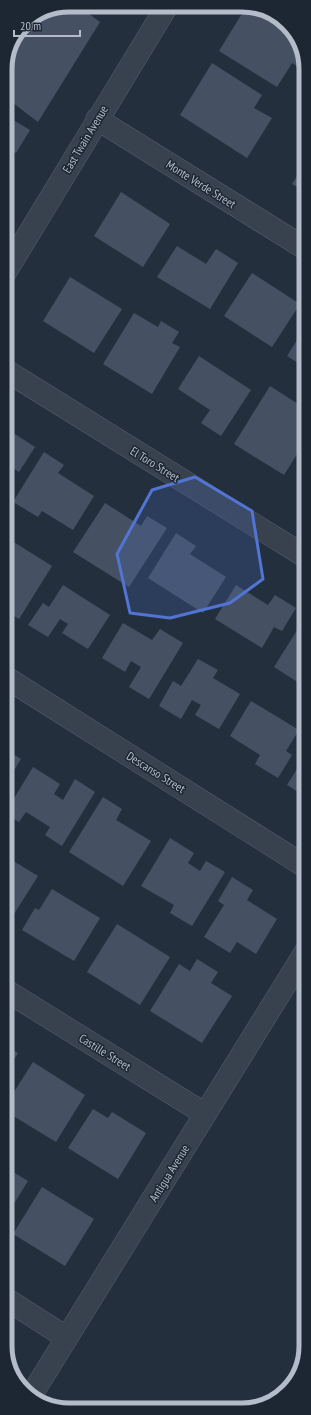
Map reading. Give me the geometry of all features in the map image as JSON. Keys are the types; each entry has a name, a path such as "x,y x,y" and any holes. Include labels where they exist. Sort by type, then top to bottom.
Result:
{"street":[{"name":"East Twain Avenue","path":"12,261 163,12"},
{"name":"Monte Verde Street","path":"97,119 299,245"},
{"name":"El Toro Street","path":"12,374 299,553"},
{"name":"Descanso Street","path":"12,681 299,863"},
{"name":"Antigua Avenue","path":"34,1391 299,962"},
{"name":"Castille Street","path":"12,994 205,1114"},
{"path":"12,1303 67,1338"}],"highlighted area":[{"path":"195,477 252,511 263,579 230,603 170,618 130,613 117,554 152,490"}],"building":[{"path":"86,12 100,22 38,122 12,102 12,66 18,44 24,34 32,26 47,16 58,13"},
{"path":"243,12 253,13 267,18 277,24 287,34 296,51 299,63 297,66 292,63 277,87 219,51"},
{"path":"212,63 262,95 254,108 272,118 247,158 180,115"},
{"path":"12,119 30,130 16,153 12,151"},
{"path":"299,173 299,188 292,184"},
{"path":"121,192 170,224 143,267 94,236"},
{"path":"177,246 206,264 216,249 238,263 210,309 157,277"},
{"path":"252,273 299,303 272,347 224,316"},
{"path":"70,277 122,309 94,353 43,321"},
{"path":"134,313 158,327 161,321 179,332 172,343 180,347 152,394 103,364"},
{"path":"299,337 299,364 287,356"},
{"path":"199,356 251,390 221,436 201,423 210,410 178,389"},
{"path":"270,386 299,405 299,451 284,475 234,444"},
{"path":"15,434 35,447 19,472 13,468 12,470 12,438"},
{"path":"44,452 64,465 58,473 94,496 73,530 42,511 38,517 13,502"},
{"path":"105,503 141,526 147,516 167,528 129,587 73,552"},
{"path":"176,533 196,546 190,554 226,577 203,613 148,578"},
{"path":"12,541 52,566 19,619 12,615"},
{"path":"63,585 110,615 88,649 62,633 68,624 60,619 48,637 28,625 43,603 49,607"},
{"path":"236,585 268,605 275,595 296,608 282,631 274,627 262,648 215,619"},
{"path":"123,623 152,640 160,629 183,643 149,699 129,687 141,667 131,661 125,672 102,658"},
{"path":"299,627 299,683 274,667"},
{"path":"198,659 218,670 213,678 240,694 219,729 195,715 201,705 192,700 181,719 159,706 173,681 181,686"},
{"path":"251,701 299,730 286,751 292,755 278,778 255,764 260,755 230,736"},
{"path":"12,753 21,759 12,774"},
{"path":"299,766 299,793 287,785"},
{"path":"33,767 60,784 54,794 63,800 75,779 95,792 62,846 45,835 50,827 26,812 19,822 12,818 12,811 14,807 12,806 12,802"},
{"path":"103,797 122,809 116,820 151,841 123,886 69,852"},
{"path":"170,838 194,853 188,863 200,871 206,861 225,872 192,926 170,913 174,905 141,886"},
{"path":"12,860 38,876 12,917"},
{"path":"232,877 253,890 247,900 277,919 256,954 237,942 230,953 204,937 224,905 218,901"},
{"path":"52,889 100,918 74,961 22,930 35,908 39,910"},
{"path":"117,924 170,957 140,1005 87,972"},
{"path":"197,959 218,972 211,983 232,996 202,1043 150,1011 179,964 190,971"},
{"path":"12,1049 18,1053 12,1062"},
{"path":"33,1062 85,1095 56,1142 12,1115 12,1095"},
{"path":"93,1109 108,1118 112,1112 146,1133 118,1179 68,1148"},
{"path":"12,1171 28,1181 12,1207"},
{"path":"42,1187 94,1219 65,1266 13,1234"}]}
